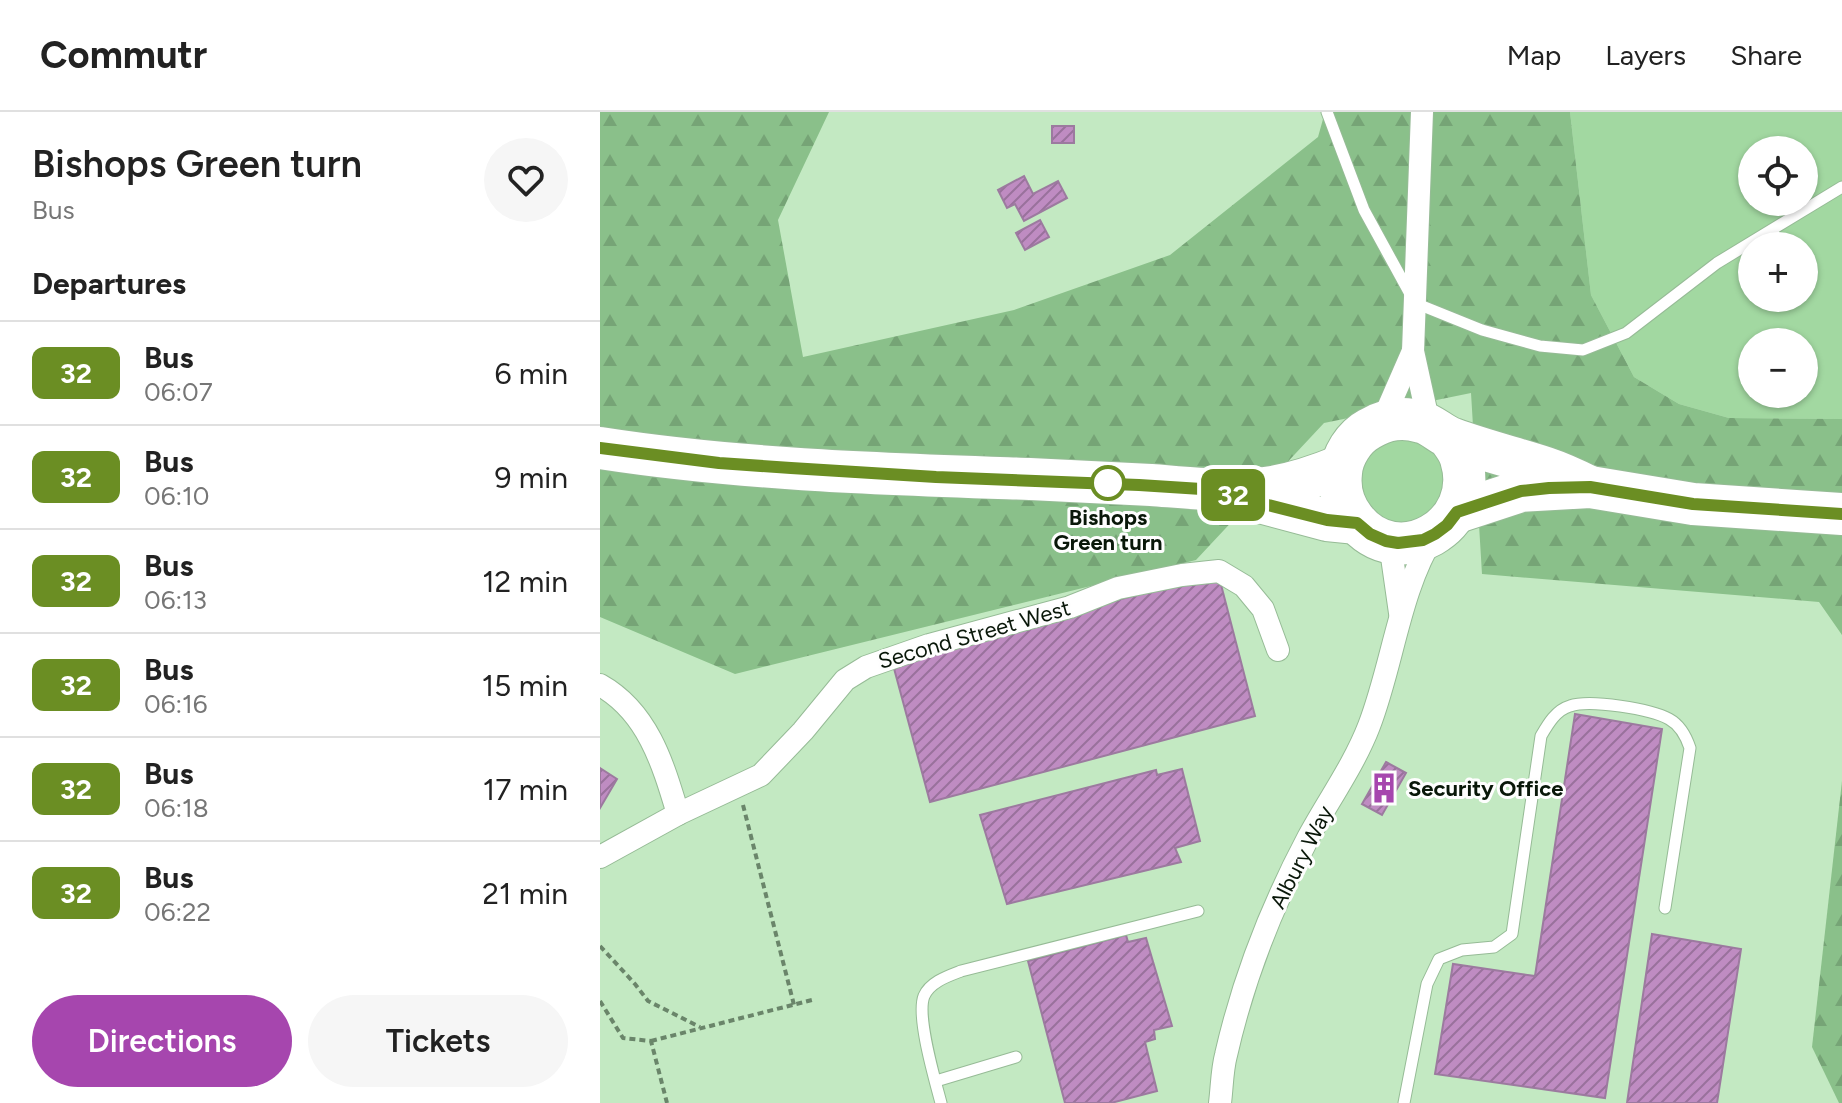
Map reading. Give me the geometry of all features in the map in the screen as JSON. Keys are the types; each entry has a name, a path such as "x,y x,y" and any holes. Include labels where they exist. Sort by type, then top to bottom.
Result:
{"highway":[{"path":"1371,532 1348,511 1342,497 1341,466 1350,447 1364,431 1398,418 1414,419 1439,431 1548,468 1590,487"},
{"path":"1439,431 1460,455 1464,471 1464,492 1446,523"},
{"path":"600,448 719,463 815,470 1217,490 1270,487 1309,479 1341,466"},
{"path":"1217,490 1411,542 1423,540 1446,523 1521,491 1590,487 1693,504 1842,514"}],"street":[{"path":"1422,112 1413,351 1439,431"},
{"path":"1382,422 1413,351"},
{"name":"Albury Way","path":"1220,1103 1225,1058 1236,1014 1263,935 1308,839 1368,729 1382,692 1421,556 1446,523"},
{"name":"Albury Way","path":"1371,532 1392,557 1401,618"},
{"name":"Second Street West","path":"600,857 678,814 761,775 845,680 866,667 929,645 1070,607 1118,588 1219,571 1244,586 1263,609 1278,650"},
{"path":"600,685 632,710 648,731 678,814"}],"lane":[{"path":"1327,112 1364,210 1415,303 1482,330 1540,346 1583,350 1626,333 1717,263 1842,187"},
{"path":"1404,1103 1427,984 1439,959 1462,950 1494,947 1512,934 1541,736 1551,719 1567,706 1586,703 1652,712 1671,720 1684,733 1690,748 1665,908"},
{"path":"941,1103 921,1011 925,993 939,980 961,971 1198,911"},
{"path":"936,1081 1016,1057"}],"path":[{"path":"739,786 794,1005"},
{"path":"600,946 648,1001 702,1028"},
{"path":"600,1001 623,1038 651,1041 812,1000"},
{"path":"651,1041 667,1103"}],"green space":[{"path":"600,112 829,112 778,220 803,357 1014,310 1170,255 1318,137 1325,112 1570,112 1591,295 1634,377 1679,404 1729,418 1842,419 1842,635 1819,602 1482,574 1471,393 1324,423 1196,560 735,674 600,617"},
{"path":"1570,112 1842,112 1842,419 1729,418 1679,404 1634,377 1591,295"},
{"path":"1402,433 1447,455 1437,522 1392,531 1358,500 1364,455"},
{"path":"1842,781 1842,1103 1839,1103 1812,1047"}],"building":[{"path":"1052,126 1074,126 1074,143 1052,143"},
{"path":"1024,176 1033,194 1058,181 1067,198 1024,221 1015,204 1007,208 998,190"},
{"path":"1040,220 1049,237 1025,250 1016,233"},
{"path":"1218,573 1255,716 930,802 892,661"},
{"path":"1575,714 1662,729 1605,1098 1435,1074 1453,964 1535,976"},
{"name":"Security Office","path":"1386,762 1406,773 1382,815 1362,804"},
{"path":"600,768 617,779 600,808"},
{"path":"1182,769 1200,841 1175,848 1181,862 1007,904 980,815 1156,770 1157,775"},
{"path":"1652,934 1741,949 1717,1103 1627,1103"},
{"path":"1126,935 1128,942 1146,938 1172,1026 1154,1030 1155,1039 1145,1042 1157,1091 1111,1103 1065,1103 1028,961"}],"bus line":[{"name":"32","path":"600,448 719,463 791,468 1217,490 1327,520 1357,523 1370,534 1398,543 1423,540 1435,534 1457,512 1521,491 1549,488 1590,487 1693,504 1842,514"}],"place":[{"name":"Bishops Green turn","path":"1108,483"},
{"name":"Security Office","path":"1384,788"}]}
